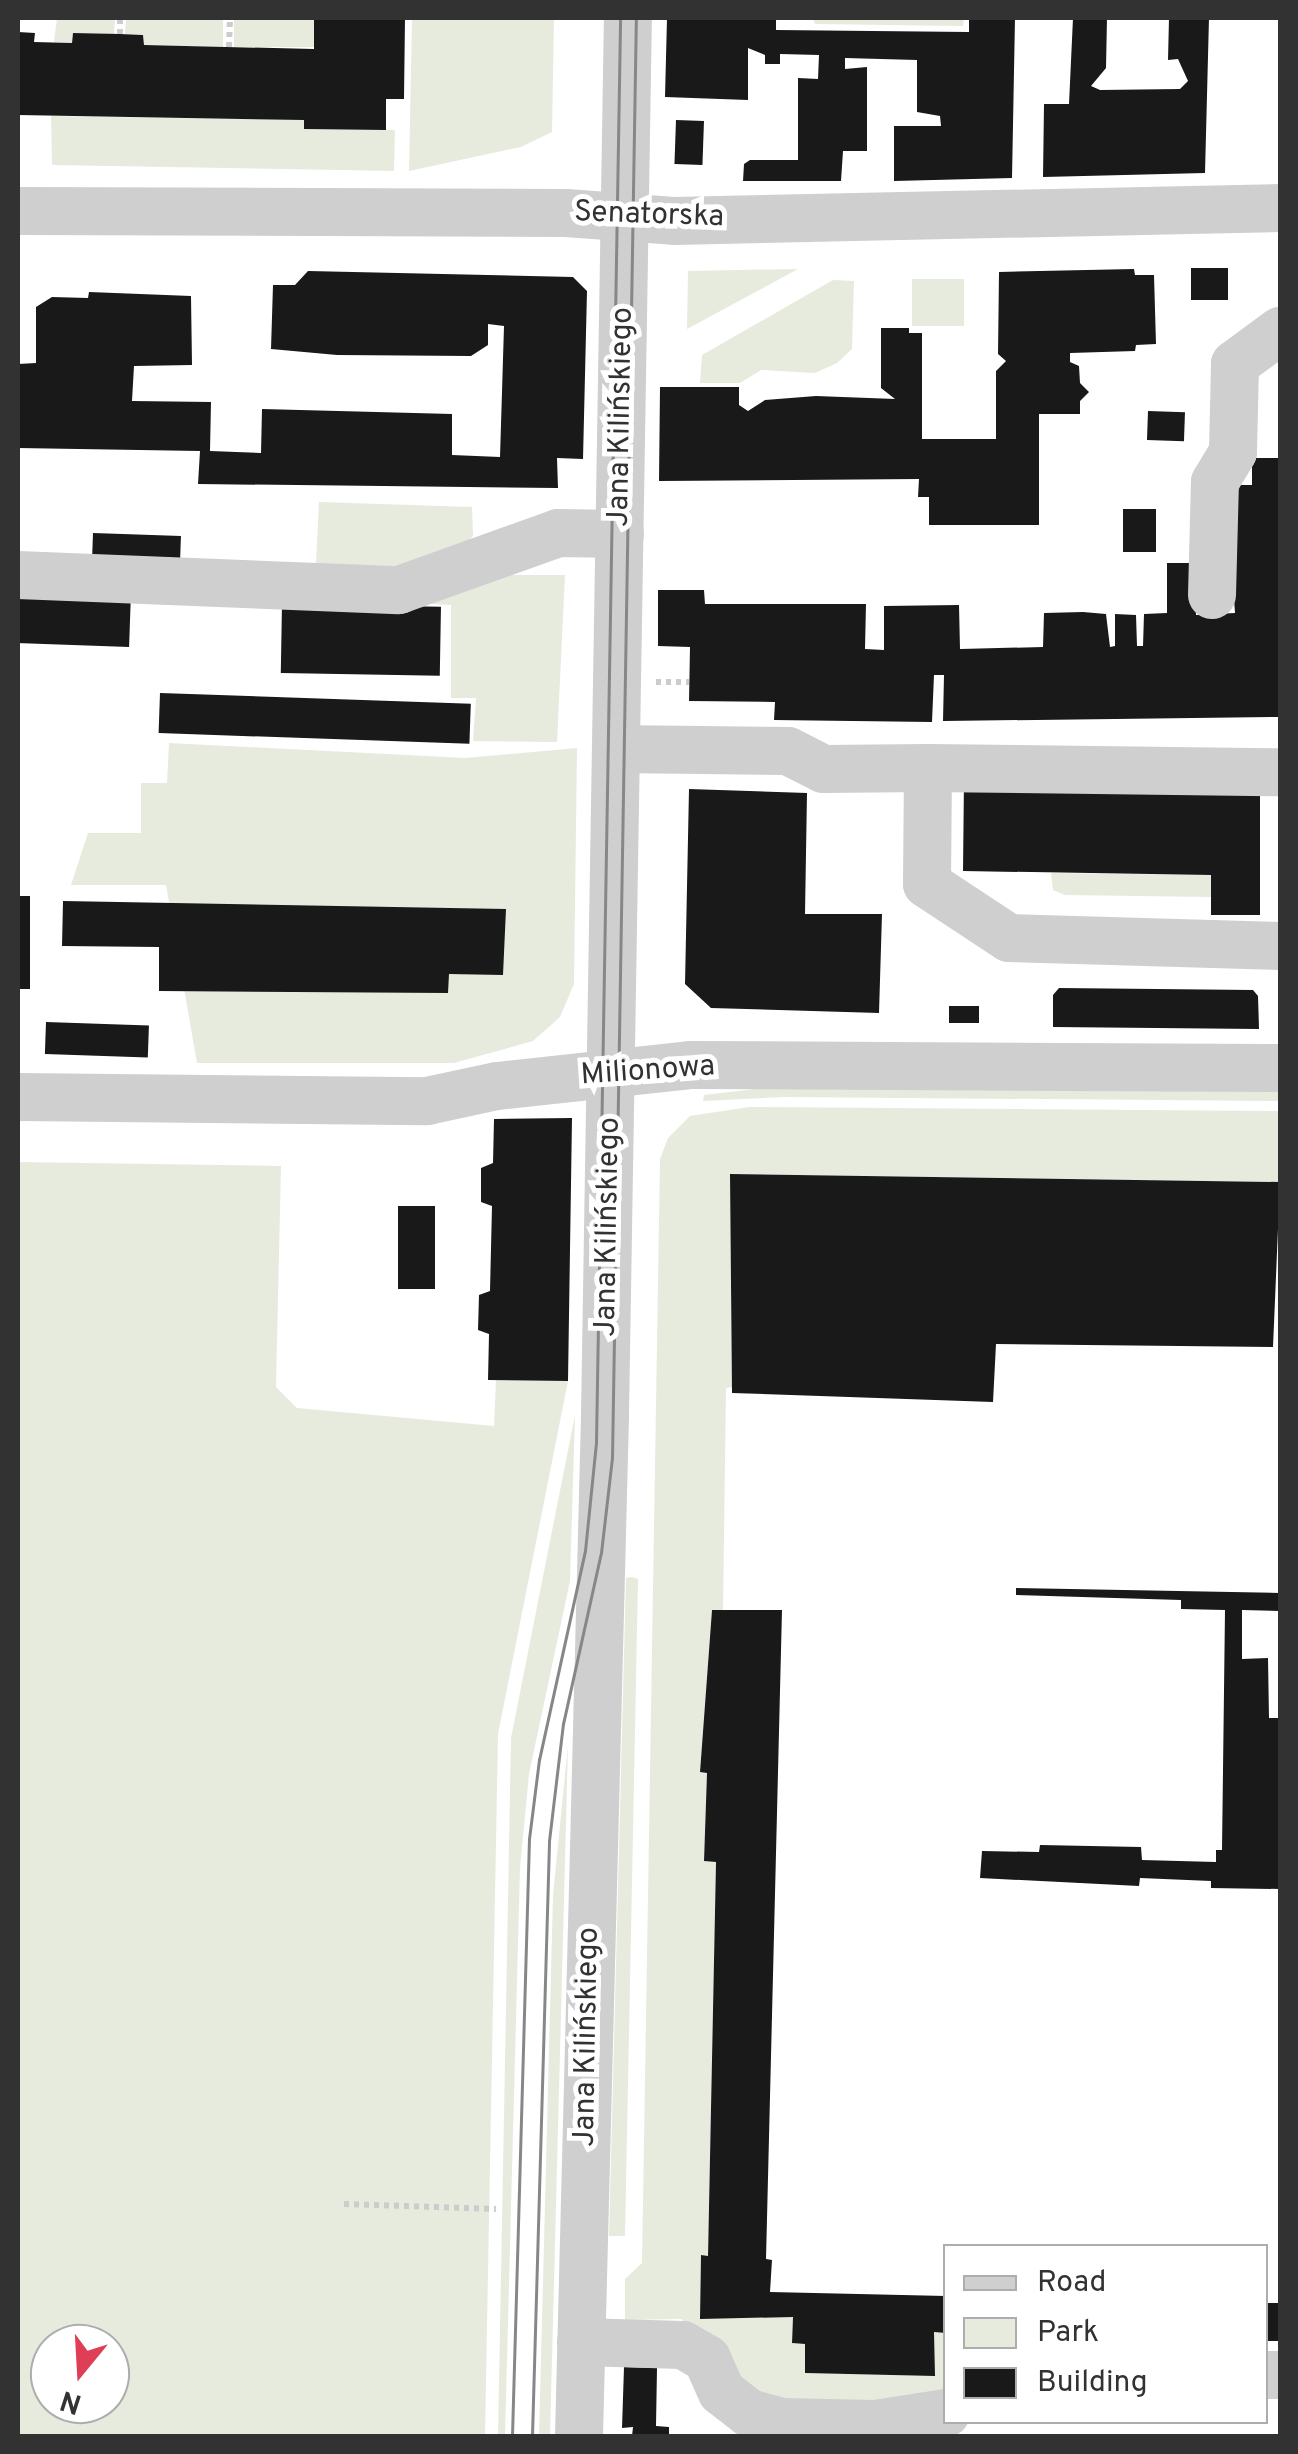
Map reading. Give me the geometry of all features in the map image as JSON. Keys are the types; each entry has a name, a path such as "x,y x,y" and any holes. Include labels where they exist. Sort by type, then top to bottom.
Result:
{"street":[{"name":"Jana Kilińskiego","path":"579,2436 611,1073 628,18"},
{"name":"Senatorska","path":"18,211 566,212 674,221 1280,208"},
{"path":"1212,595 1215,482 1234,452 1235,364 1280,331"},
{"path":"18,574 399,590 558,533 620,534"},
{"path":"616,749 788,750 824,769 1280,772"},
{"path":"928,768 927,884 1008,938 1280,946"},
{"name":"Milionowa","path":"18,1098 427,1101 497,1086 690,1066 1280,1068"},
{"path":"581,2342 683,2345 706,2359 722,2392 748,2414 783,2422 875,2424 943,2413"}],"path":[{"path":"120,18 120,34"},
{"path":"229,47 230,18"},
{"path":"651,682 690,682"},
{"path":"344,2204 496,2209"}],"green space":[{"path":"57,18 115,18 114,34 73,33 72,43 54,42"},
{"path":"126,18 223,18 223,47 144,45 143,35 125,34"},
{"path":"234,18 314,18 314,47 234,47"},
{"path":"412,18 554,18 552,132 521,147 409,171"},
{"path":"813,18 964,18 963,26 815,24"},
{"path":"51,116 304,120 304,129 395,130 394,171 52,165"},
{"path":"798,269 687,329 688,271"},
{"path":"912,279 964,279 964,326 912,326"},
{"path":"833,280 854,281 852,349 837,363 815,373 761,370 740,383 700,383 702,355"},
{"path":"319,502 472,507 473,536 456,554 399,571 316,564"},
{"path":"501,575 565,575 557,742 473,741 476,698 451,698 451,605 409,603"},
{"path":"169,743 465,758 577,748 574,984 560,1017 533,1041 454,1063 197,1063 166,885 71,885 88,833 141,833 141,783 167,783"},
{"path":"1051,873 1211,875 1211,897 1065,895 1053,890"},
{"path":"1280,1087 1280,1101 784,1097 703,1101 704,1095 764,1088"},
{"path":"749,1107 1280,1111 1280,1182 730,1174 732,1387 726,1388 723,1610 712,1610 700,1771 707,1773 704,1861 716,1862 708,2256 701,2256 700,2318 793,2317 792,2343 805,2344 805,2373 934,2376 934,2332 943,2333 943,2399 876,2409 756,2396 734,2379 724,2352 681,2319 625,2320 625,2279 642,2263 660,1159 668,1138 690,1116"},
{"path":"18,1162 281,1166 276,1387 297,1408 494,1426 496,1380 568,1381 498,1734 485,2436 18,2436"},
{"path":"575,1415 570,1581 529,1774 520,1868 505,2436 498,2436 511,1738"},
{"path":"626,1578 638,1579 625,2236 609,2236"},
{"path":"568,1745 550,2436 539,2436 553,1895"}],"building":[{"path":"314,18 405,18 404,99 386,99 386,130 304,129 304,120 18,115 18,32 35,33 34,42 72,43 73,33 120,34 143,35 144,45 314,49"},
{"path":"667,18 776,18 776,30 969,32 969,18 1015,18 1012,178 894,181 894,126 941,126 940,116 917,112 917,60 845,58 845,69 867,67 867,151 843,151 841,181 743,181 744,164 750,160 798,160 798,78 818,79 819,55 780,54 780,64 765,64 765,55 748,48 748,100 665,97"},
{"path":"1073,18 1107,18 1106,68 1091,86 1100,90 1180,89 1188,81 1178,59 1168,60 1169,18 1209,18 1205,173 1043,177 1044,104 1069,104"},
{"path":"676,120 704,121 702,165 674,164"},
{"path":"1191,268 1228,268 1228,300 1191,300"},
{"path":"1134,269 1135,275 1154,275 1156,344 1136,345 1135,351 1070,353 1070,362 1079,366 1080,383 1089,392 1080,401 1080,414 1039,414 1039,525 929,525 929,497 918,497 919,479 659,481 660,387 739,387 739,405 748,411 765,400 816,396 895,399 881,388 881,328 909,328 909,333 922,333 922,439 996,439 996,371 1006,361 998,354 999,272"},
{"path":"308,271 573,277 587,291 583,459 557,458 558,488 198,484 200,451 18,448 18,364 36,363 36,307 52,297 88,298 89,292 191,296 192,365 134,366 132,401 211,402 210,451 261,453 262,409 452,414 452,455 500,457 504,326 488,324 488,345 471,356 337,355 271,349 273,285 295,285"},
{"path":"1148,411 1185,412 1184,441 1147,440"},
{"path":"1252,458 1280,458 1280,717 943,721 944,675 934,675 932,722 774,720 775,702 689,701 690,647 658,646 658,590 704,590 705,604 866,604 865,649 884,650 884,606 959,605 960,649 1043,647 1044,613 1083,612 1106,614 1110,647 1115,646 1115,614 1136,615 1137,646 1143,646 1144,614 1167,613 1167,563 1195,563 1196,615 1235,613 1226,485 1252,485"},
{"path":"1123,509 1156,509 1156,552 1123,552"},
{"path":"93,533 181,536 180,571 92,568"},
{"path":"18,590 131,594 129,647 18,643"},
{"path":"282,604 441,607 440,676 281,673"},
{"path":"160,693 471,704 469,744 159,733"},
{"path":"964,778 1260,781 1260,915 1211,915 1211,875 963,871"},
{"path":"689,789 807,793 805,914 882,914 879,1013 711,1008 685,984"},
{"path":"18,896 30,896 30,989 18,989"},
{"path":"63,901 506,909 503,975 449,974 448,993 159,991 159,947 62,946"},
{"path":"1059,988 1253,990 1258,996 1259,1029 1053,1027 1053,995"},
{"path":"949,1006 979,1006 979,1023 949,1023"},
{"path":"46,1022 149,1026 148,1058 45,1054"},
{"path":"572,1118 568,1381 488,1380 489,1334 478,1330 479,1295 490,1291 492,1206 481,1202 481,1168 493,1163 494,1119"},
{"path":"730,1174 1280,1182 1273,1347 996,1344 993,1402 732,1393"},
{"path":"398,1206 435,1206 435,1289 398,1289"},
{"path":"1016,1588 1280,1593 1280,1611 1242,1610 1242,1659 1268,1658 1269,1718 1280,1718 1280,1889 1211,1888 1211,1881 1140,1878 1139,1886 980,1878 982,1851 1039,1852 1040,1845 1141,1847 1142,1860 1216,1862 1216,1850 1222,1850 1225,1610 1181,1609 1181,1600 1016,1595"},
{"path":"712,1610 782,1610 766,2259 772,2260 770,2292 943,2296 943,2333 934,2332 935,2376 805,2373 805,2344 792,2343 793,2317 700,2319 701,2255 708,2256 716,1862 704,1861 707,1773 700,1772"},
{"path":"1268,2303 1280,2303 1280,2341 1268,2341"},
{"path":"624,2367 657,2368 656,2426 669,2427 669,2436 632,2436 633,2427 622,2428"}],"tram line":[{"path":"512,2436 529,1839 539,1760 585,1551 596,1442 620,18"},
{"path":"532,2436 549,1841 563,1724 601,1553 612,1458 636,18"}]}
